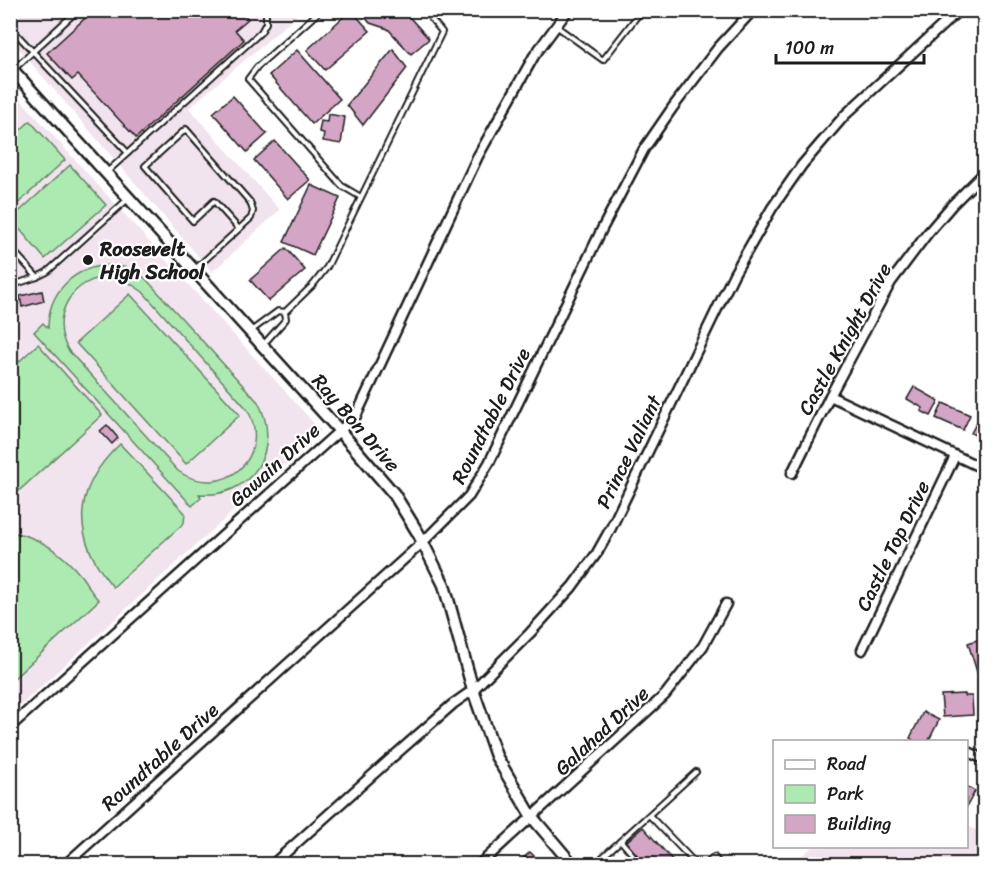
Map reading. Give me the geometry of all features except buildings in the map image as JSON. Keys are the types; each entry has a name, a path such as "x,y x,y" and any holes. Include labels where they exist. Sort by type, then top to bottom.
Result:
{"street":[{"name":"Gawain Drive","path":"10,727 356,416 478,156 534,56 568,10"},
{"name":"Roundtable Drive","path":"66,864 457,510 479,481 602,229 644,149 718,48 753,10"},
{"name":"Prince Valiant","path":"273,864 453,704 473,690 560,602 597,553 611,528 746,250 772,208 802,165 845,114 958,10"},
{"name":"Ray Bon Drive","path":"11,70 263,345 394,494 423,542 444,585 473,690 496,756 532,817 572,864"},
{"name":"Castle Knight Drive","path":"792,473 891,282 927,234 984,173"},
{"path":"830,396 984,469"},
{"name":"Castle Top Drive","path":"861,650 955,456"},
{"name":"Galahad Drive","path":"480,864 665,695 703,646 726,604"},
{"path":"968,752 984,759"}],"lane":[{"path":"11,70 78,10"},
{"path":"106,173 261,32 266,23 266,10"},
{"path":"321,10 257,68 248,79 342,186 360,196"},
{"path":"285,312 313,285 327,267 442,32 424,10"},
{"path":"556,26 603,60 642,10"},
{"path":"10,27 128,153"},
{"path":"194,270 239,229 251,218 254,211 250,202 186,129 145,166 193,221 214,201 239,229"},
{"path":"10,286 47,272 129,198"},
{"path":"10,247 37,277"},
{"path":"250,332 278,311 285,312"},
{"path":"263,345 286,319 285,312"},
{"path":"595,864 696,772"},
{"path":"650,816 696,864"},
{"path":"621,841 633,855 624,864"},
{"path":"706,864 714,857 720,864"}],"shaded area":[{"path":"10,11 302,11 189,108 280,210 212,272 11,40"},
{"name":"Roosevelt High School","path":"11,89 321,431 11,714"},
{"path":"968,826 984,834 984,864 792,864 811,848 968,848"}],"green space":[{"path":"30,121 65,160 11,210 11,139"},
{"path":"70,165 106,205 45,259 11,219"},
{"path":"111,265 129,268 145,278 258,402 265,419 267,436 264,453 258,467 248,479 234,488 218,493 199,494 201,498 192,506 34,332 43,323 48,328 53,303 58,292 66,283 86,270","holes":["103,277 125,280 143,292 247,409 254,426 254,443 249,457 240,469 227,477 212,481 195,479 178,471 68,350 61,326 62,315 72,295 80,287"]},
{"path":"130,294 240,415 186,464 76,343"},
{"path":"38,344 102,415 11,498 11,369"},
{"path":"120,444 185,513 184,523 113,587 99,568 90,550 84,532 83,514 86,496 93,478 104,461"},
{"path":"11,532 22,534 50,547 75,568 99,600 11,681"}],"place":[{"name":"Roosevelt High School","path":"88,260"}]}
